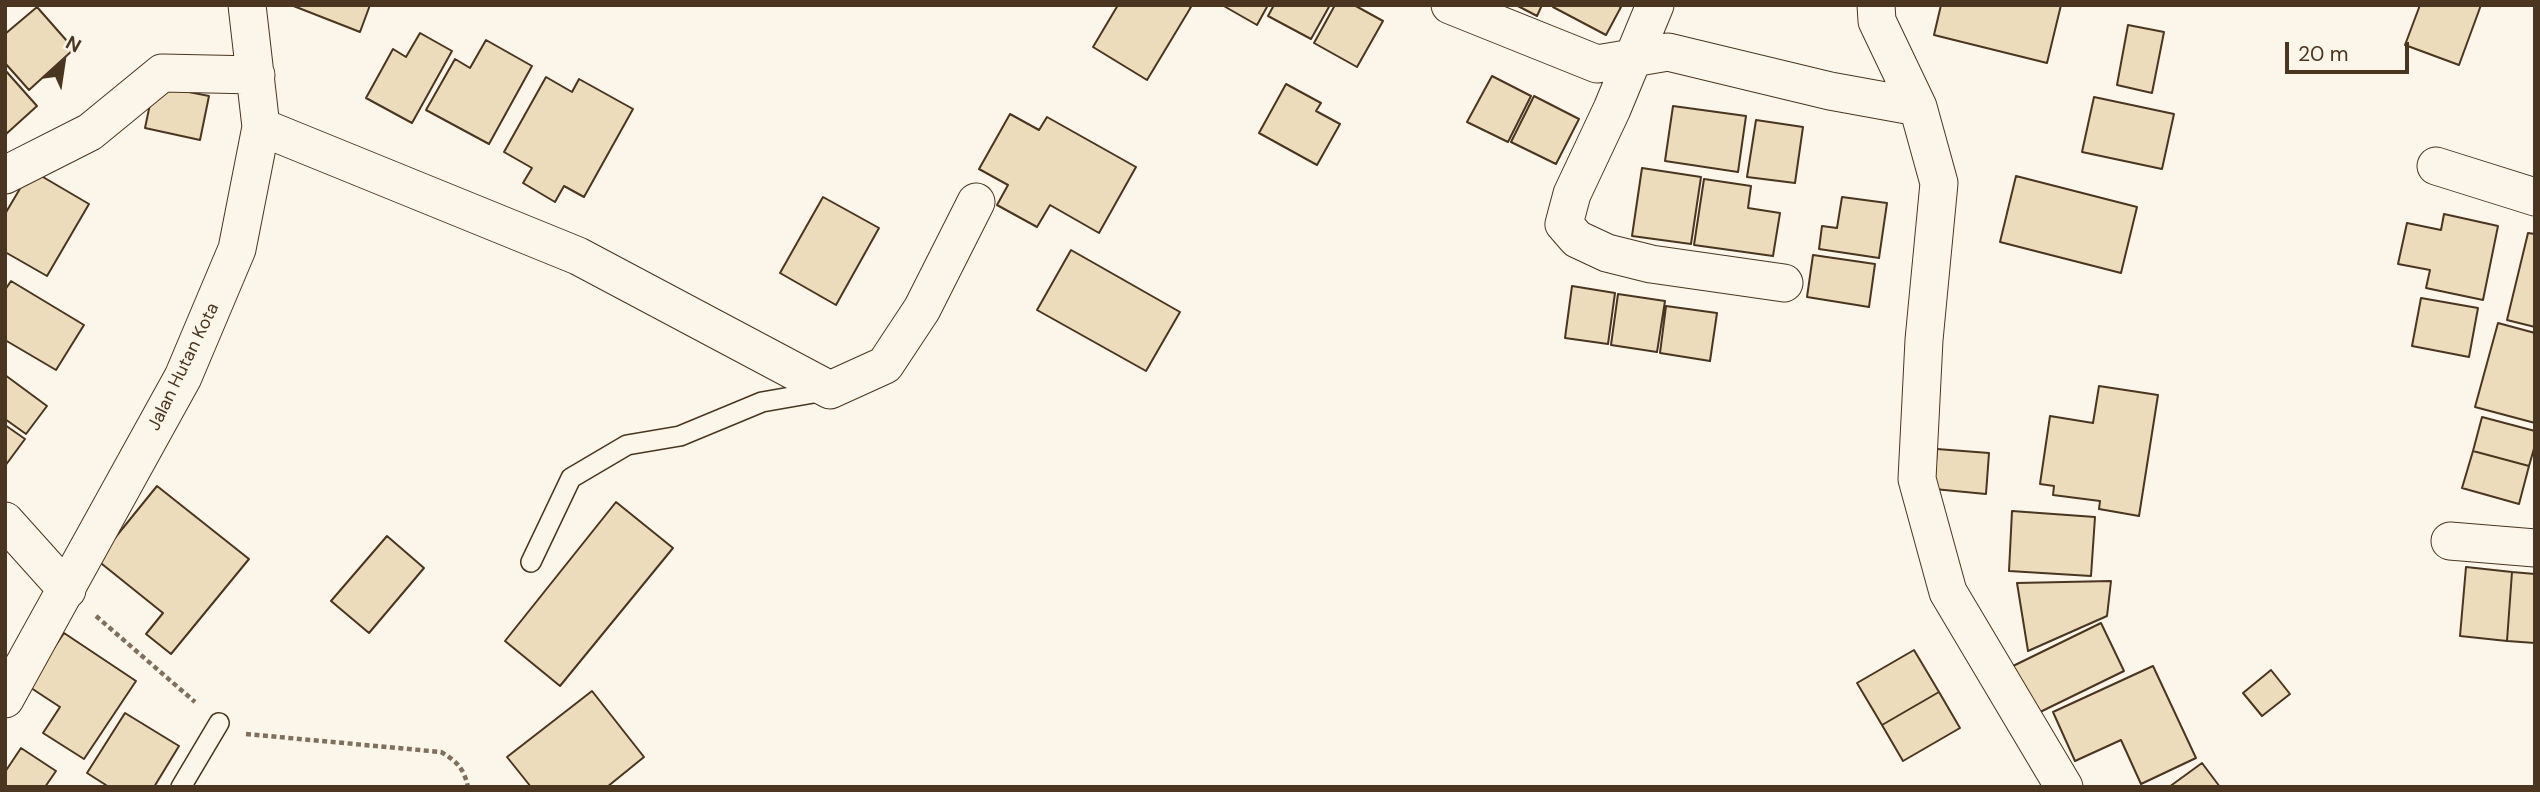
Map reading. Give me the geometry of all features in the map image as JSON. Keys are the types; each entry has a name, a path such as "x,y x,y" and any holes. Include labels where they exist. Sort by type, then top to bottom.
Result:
{"street":[{"name":"Jalan Hutan Kota","path":"5,699 183,377 237,249 261,127 247,5"},
{"path":"1450,5 1597,64 1668,52 1830,90 1918,107"},
{"path":"1655,5 1572,194 1564,224 1577,239 1607,253 1651,264 1784,283"},
{"path":"1876,5 1877,21 1918,107 1939,183 1924,340 1917,479 1948,592 2064,787"},
{"path":"5,174 90,132 162,73 257,75"},
{"path":"261,127 579,257 830,390 886,365 922,309 976,202"},
{"path":"2437,166 2535,197"},
{"path":"5,521 66,590"},
{"path":"2450,541 2535,548"}],"lane":[{"path":"531,562 571,478 627,445 680,436 762,402 830,390"},
{"path":"181,787 219,723"}],"path":[{"path":"66,590 219,723 241,733 259,736 441,752 455,760 464,772 468,787"}],"building":[{"path":"291,5 370,5 360,32"},
{"path":"1118,5 1191,7 1147,80 1093,47"},
{"path":"1222,5 1268,5 1257,25"},
{"path":"1274,5 1330,5 1311,39 1268,16"},
{"path":"1335,5 1354,5 1383,21 1357,67 1314,43"},
{"path":"1516,5 1542,5 1537,16"},
{"path":"1941,5 2061,5 2047,63 1934,35"},
{"path":"2420,5 2481,5 2459,65 2405,45"},
{"path":"37,7 74,49 29,90 5,63 5,34"},
{"path":"1553,7 1621,7 1606,35"},
{"path":"2128,25 2164,32 2152,93 2117,85"},
{"path":"420,33 452,51 412,123 366,98 393,49 406,57"},
{"path":"486,40 532,66 489,144 426,110 455,59 470,68"},
{"path":"5,70 37,106 5,135"},
{"path":"1492,76 1531,96 1508,142 1467,122"},
{"path":"546,77 572,92 579,79 633,109 584,197 564,186 555,202 523,183 532,168 504,152"},
{"path":"1286,84 1321,103 1316,111 1340,124 1317,165 1259,133"},
{"path":"154,85 209,96 200,140 145,128"},
{"path":"1534,96 1579,119 1556,164 1511,142"},
{"path":"2094,97 2174,114 2162,169 2082,152"},
{"path":"1673,106 1746,116 1738,172 1665,161"},
{"path":"1010,114 1039,130 1047,117 1136,167 1099,233 1050,205 1037,227 997,205 1008,185 979,169"},
{"path":"1756,120 1803,127 1795,183 1747,177"},
{"path":"1642,168 1701,177 1691,244 1632,236"},
{"path":"31,170 89,204 47,276 5,252 5,214"},
{"path":"2016,176 2137,207 2121,273 2000,242"},
{"path":"1704,179 1751,186 1748,208 1780,213 1773,256 1694,245"},
{"path":"823,197 879,228 836,305 780,273"},
{"path":"1842,197 1887,203 1879,258 1819,249 1822,226 1837,228"},
{"path":"2444,214 2498,226 2483,300 2426,288 2430,270 2398,264 2407,223 2441,230"},
{"path":"2528,233 2535,234 2535,327 2507,320"},
{"path":"1071,250 1180,312 1146,371 1037,310"},
{"path":"1813,255 1875,264 1869,307 1807,297"},
{"path":"11,281 84,325 56,370 5,340 5,290"},
{"path":"1572,286 1615,293 1608,344 1565,338"},
{"path":"1618,294 1665,301 1657,352 1611,345"},
{"path":"2421,298 2478,308 2469,357 2412,346"},
{"path":"1666,306 1717,313 1710,361 1660,353"},
{"path":"2498,323 2535,333 2535,423 2475,407"},
{"path":"5,375 47,406 26,434 5,419"},
{"path":"2099,386 2158,395 2139,516 2099,509 2100,501 2053,495 2054,486 2040,484 2050,416 2093,423"},
{"path":"2482,417 2535,431 2535,445 2529,466 2473,451"},
{"path":"5,425 25,439 5,466"},
{"path":"1937,449 1989,453 1986,494 1934,489"},
{"path":"2473,451 2529,466 2519,504 2462,488"},
{"path":"157,486 249,559 171,654 146,634 163,613 97,560"},
{"path":"616,502 673,548 560,686 505,641"},
{"path":"2012,511 2095,517 2091,576 2009,571"},
{"path":"387,536 424,568 369,633 331,601"},
{"path":"2466,567 2512,572 2507,641 2460,636"},
{"path":"2512,572 2535,574 2535,643 2507,641"},
{"path":"2111,581 2107,616 2028,651 2017,583"},
{"path":"2101,623 2124,671 2036,714 2013,666"},
{"path":"64,633 136,681 84,759 43,733 60,707 28,686"},
{"path":"1914,650 1939,692 1882,725 1857,683"},
{"path":"2153,666 2196,758 2141,784 2121,740 2075,761 2053,712"},
{"path":"2271,670 2290,694 2262,716 2243,693"},
{"path":"592,691 644,757 607,787 531,787 507,757"},
{"path":"1939,692 1960,728 1903,761 1882,725"},
{"path":"125,713 179,746 154,787 109,787 87,773"},
{"path":"21,748 56,771 45,787 5,787 5,772"},
{"path":"2202,763 2220,787 2169,787"}]}
